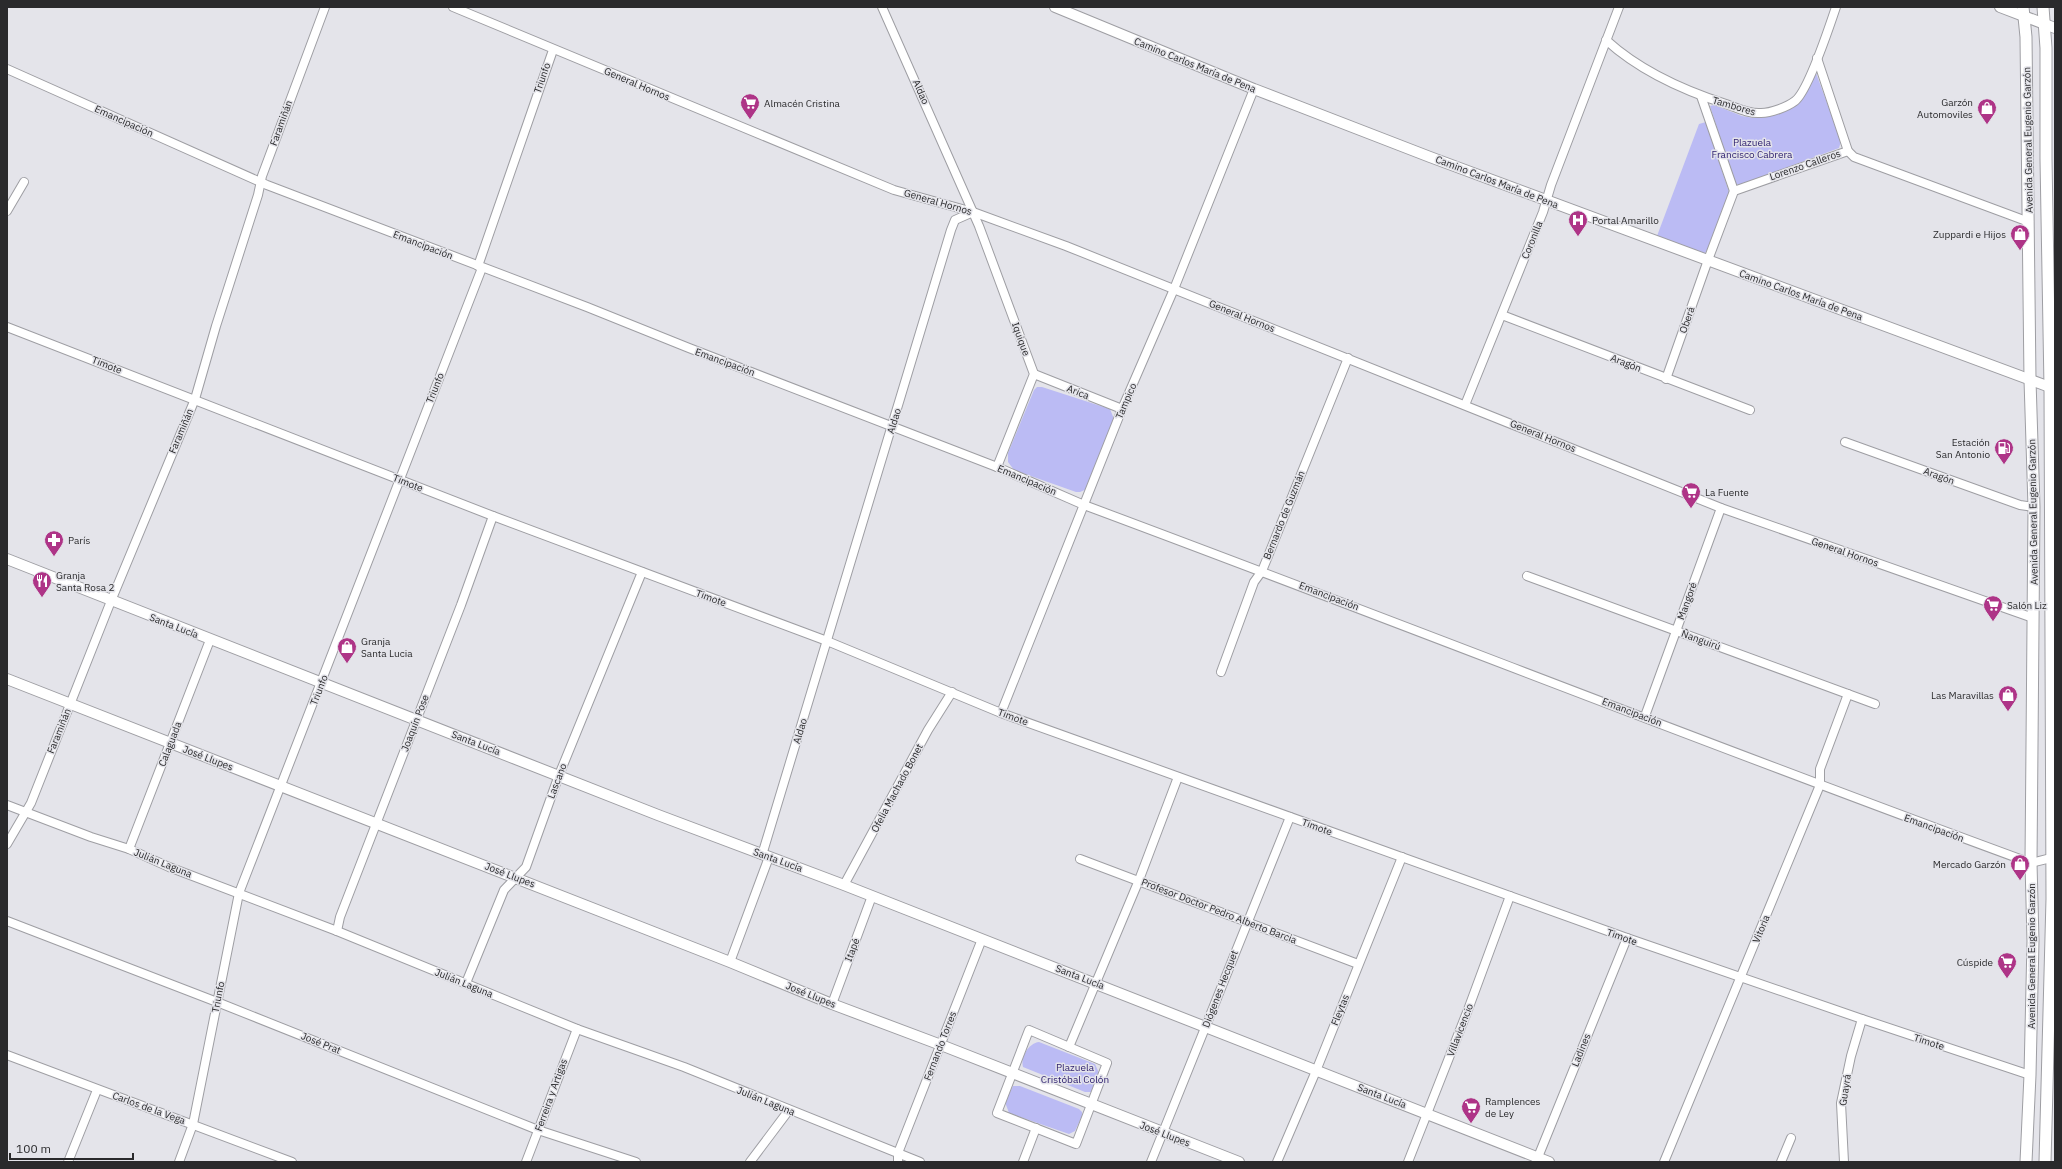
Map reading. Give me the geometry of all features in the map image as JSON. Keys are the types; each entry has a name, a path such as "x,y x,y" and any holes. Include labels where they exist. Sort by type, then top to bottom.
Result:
{"main road":[{"name":"Avenida General Eugenio Garzón","path":"2042,7 2050,26 2053,388 2053,859 2045,1162"},
{"name":"Avenida General Eugenio Garzón","path":"2024,12 2029,222 2030,380 2034,506 2031,863 2033,941 2030,1075 2026,1162"}],"street":[{"name":"Faramiñán","path":"7,844 31,803 111,601 195,399 261,182 325,7"},
{"name":"General Hornos","path":"453,7 553,50 894,190 973,212 1174,289 1721,508 2033,618"},
{"name":"Aldao","path":"730,962 766,856 827,641 893,427 951,230 955,220 973,212 882,7"},
{"name":"Camino Carlos María de Pena","path":"1055,7 1254,89 1546,201 2053,388"},
{"name":"Coronilla","path":"1465,405 1502,315 1619,7"},
{"path":"1817,58 1836,7"},
{"path":"2000,7 2024,12 2050,26"},
{"path":"1606,40 1638,66 1701,96"},
{"name":"Triunfo","path":"178,1162 193,1124 239,894 322,682 480,267 553,50"},
{"name":"Tambores","path":"1701,96 1749,112 1760,113 1771,111 1795,101 1802,92 1817,58"},
{"name":"Lorenzo Calleros","path":"1734,192 1848,151 1817,58"},
{"name":"Emancipación","path":"7,69 261,182 998,467 1084,505 1645,716 1820,786 2031,863"},
{"name":"Tampico","path":"1001,713 1122,409 1174,289 1254,89"},
{"name":"Tambores","path":"1701,96 1734,192"},
{"path":"1848,151 1860,160 2029,222"},
{"path":"7,210 24,182"},
{"path":"1708,260 1734,192"},
{"name":"Iquique","path":"973,212 1034,374"},
{"name":"Oberá","path":"1666,379 1708,260"},
{"name":"Aragón","path":"1502,315 1750,410"},
{"name":"Timote","path":"7,326 399,480 827,641 1001,713 1626,938 2030,1075"},
{"name":"Bernardo de Guzmán","path":"1221,672 1254,582 1262,571 1348,358"},
{"path":"998,467 1034,374"},
{"name":"Arica","path":"1034,374 1122,409"},
{"name":"Aragón","path":"1845,442 2020,505 2034,506"},
{"name":"Mangoré","path":"1645,716 1721,508"},
{"name":"Joaquín Pose","path":"337,931 340,917 461,605 493,516"},
{"name":"Santa Lucía","path":"7,558 210,640 322,682 1095,983 1316,1071 1427,1113 1537,1160 1549,1162"},
{"name":"Lascano","path":"466,983 504,890 526,867 559,775 642,572"},
{"name":"Ñanguirú","path":"1527,576 1875,704"},
{"name":"Calaguada","path":"129,849 210,640"},
{"name":"José Llupes","path":"7,679 730,962 832,1004 941,1045 1239,1162"},
{"name":"Ofelia Machado Bonet","path":"844,885 928,730 952,692"},
{"name":"Vitoria","path":"1664,1162 1820,786 1820,769 1848,694"},
{"path":"1069,1047 1138,880 1178,777"},
{"name":"Julián Laguna","path":"7,805 91,837 129,849 239,894 337,931 577,1029 684,1067 920,1162"},
{"name":"Diógenes Hecquet","path":"1151,1162 1206,1027 1246,922 1290,817"},
{"name":"Fleytas","path":"1277,1162 1316,1071 1402,858"},
{"name":"Profesor Doctor Pedro Alberto Barcia","path":"1080,859 1358,964"},
{"path":"2031,863 2053,859"},
{"name":"Itapé","path":"832,1004 872,896"},
{"name":"Villavicencio","path":"1408,1162 1469,1007 1510,896"},
{"name":"José Prat","path":"7,921 217,1002 538,1130 636,1162"},
{"name":"Ladines","path":"1537,1160 1626,938"},
{"name":"Fernando Torres","path":"898,1153 982,939"},
{"name":"Guayrá","path":"1844,1162 1841,1103 1851,1056 1862,1019"},
{"name":"Ferreira y Artigas","path":"526,1162 577,1029"},
{"path":"1028,1030 1107,1063 1076,1144 997,1113 1012,1073 1028,1030"},
{"name":"Carlos de la Vega","path":"7,1055 292,1162"},
{"path":"68,1162 97,1090"},
{"path":"750,1162 789,1110"},
{"path":"1022,1162 1036,1128"},
{"path":"1781,1162 1791,1138"},
{"path":"898,1153 898,1162"}],"green space":[{"name":"Plazuela Francisco Cabrera","path":"1816,73 1841,141 1839,148 1740,185 1735,184 1710,106 1714,105 1742,116 1753,118 1771,115 1787,109"},
{"path":"1706,122 1729,192 1704,255 1657,236 1699,124"},
{"path":"1037,387 1042,387 1110,409 1114,419 1087,489 1076,492 1014,470 1008,462 1008,453 1034,390"},
{"name":"Plazuela Cristóbal Colón","path":"1039,1042 1095,1064 1099,1073 1091,1092 1085,1092 1023,1067 1022,1063 1026,1051 1032,1045"},
{"name":"Plazuela Cristóbal Colón","path":"1013,1086 1020,1086 1079,1109 1082,1112 1082,1116 1075,1131 1069,1134 1009,1113 1005,1102"}],"place":[{"name":"Almacén Cristina","path":"750,120"},
{"name":"Garzón Automoviles","path":"1987,125"},
{"name":"Portal Amarillo","path":"1578,237"},
{"name":"Zuppardi e Hijos","path":"2020,251"},
{"name":"Estación San Antonio","path":"2004,465"},
{"name":"La Fuente","path":"1691,509"},
{"name":"París","path":"54,557"},
{"name":"Granja Santa Rosa 2","path":"42,598"},
{"name":"Salón Liz","path":"1993,622"},
{"name":"Granja Santa Lucia","path":"347,664"},
{"name":"Las Maravillas","path":"2008,712"},
{"name":"Mercado Garzón","path":"2020,881"},
{"name":"Cúspide","path":"2007,979"},
{"name":"Ramplences de Ley","path":"1471,1124"}]}
